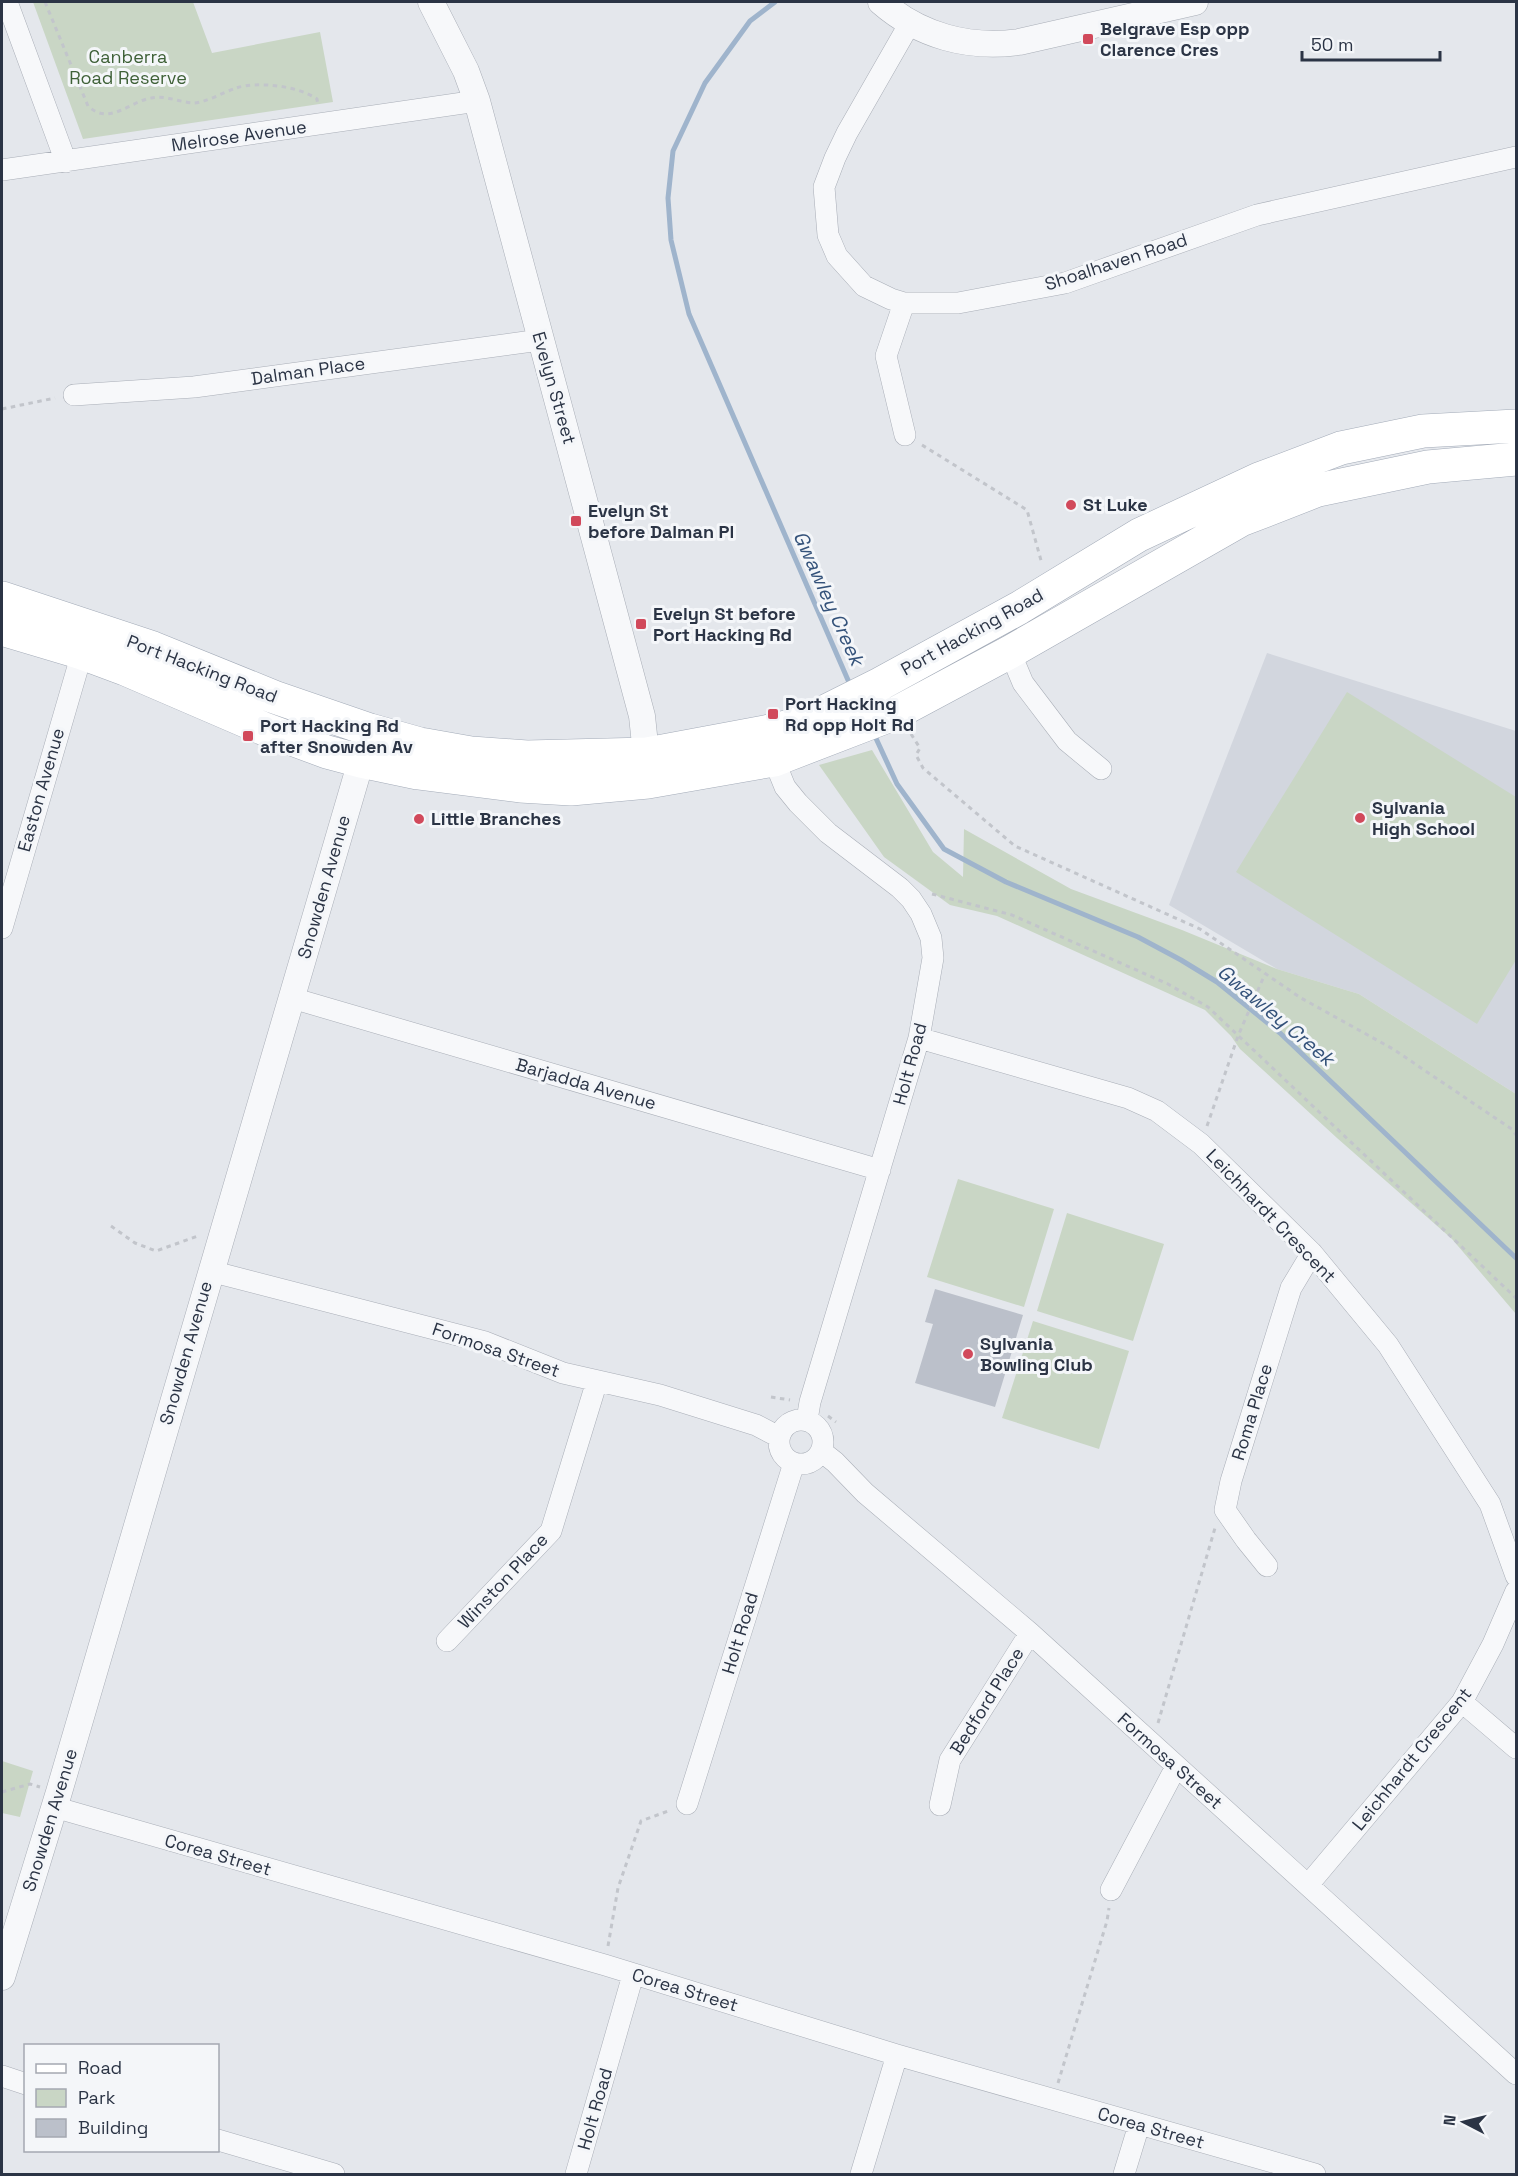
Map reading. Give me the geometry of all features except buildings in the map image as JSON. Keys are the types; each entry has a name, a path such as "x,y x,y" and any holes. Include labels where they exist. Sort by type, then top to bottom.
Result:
{"main road":[{"name":"Port Hacking Road","path":"2,597 153,648 274,697 370,730 420,744 471,753 648,768 774,760 827,726 880,684 1050,589 1139,535 1258,479 1341,448 1423,431 1516,426"},
{"name":"Port Hacking Road","path":"2,629 82,653 176,689 262,728 327,752 418,772 520,786 571,789 794,725 827,726 902,722 1010,652 1241,520 1318,490 1428,467 1516,459"}],"street":[{"path":"7,2 66,162"},
{"name":"Evelyn Street","path":"431,2 466,71 477,101 628,659 642,716 648,768"},
{"path":"881,2 910,23 943,37 999,45 1165,5 1195,2"},
{"name":"Shoalhaven Road","path":"910,23 847,133 824,187 828,235 837,256 864,286 904,303 958,303 1065,283 1257,215 1516,157"},
{"name":"Melrose Avenue","path":"2,170 477,101"},
{"path":"904,303 886,356 905,435"},
{"name":"Dalman Place","path":"74,395 194,387 540,340"},
{"path":"1010,652 1023,683 1067,741 1101,769"},
{"name":"Easton Avenue","path":"2,928 82,653"},
{"name":"Snowden Avenue","path":"2,1977 370,730"},
{"name":"Holt Road","path":"774,760 786,787 798,803 828,833 900,888 921,914 931,938 933,957 919,1038 810,1402 807,1420"},
{"name":"Barjadda Avenue","path":"292,998 880,1170"},
{"name":"Leichhardt Crescent","path":"919,1038 1128,1098 1157,1111 1201,1144 1312,1253 1388,1345 1490,1504 1516,1576"},
{"name":"Roma Place","path":"1225,1510 1231,1481 1291,1288 1312,1253"},
{"name":"Formosa Street","path":"210,1271 485,1342 563,1373 660,1395 756,1425 779,1437"},
{"name":"Winston Place","path":"447,1641 551,1531 597,1381"},
{"path":"807,1420 818,1427 823,1445 818,1456 807,1463 794,1462 784,1455 779,1437 790,1423 807,1420"},
{"name":"Formosa Street","path":"821,1451 865,1493 1030,1633 1516,2074"},
{"name":"Holt Road","path":"687,1804 794,1462"},
{"path":"1225,1510 1267,1566"},
{"name":"Leichhardt Crescent","path":"1308,1885 1462,1702 1488,1655 1516,1591"},
{"name":"Bedford Place","path":"940,1805 950,1760 1030,1633"},
{"path":"1462,1702 1516,1748"},
{"path":"1111,1890 1176,1767"},
{"name":"Corea Street","path":"56,1799 897,2055 1315,2175"},
{"name":"Holt Road","path":"576,2175 633,1975"},
{"path":"861,2175 897,2055"},
{"path":"2,2076 24,2083"},
{"path":"1124,2175 1138,2125"},
{"path":"219,2140 334,2175"}],"path":[{"path":"45,2 88,106 94,112 104,115 116,113 154,97 192,103 201,102 236,88 256,85 296,89 308,93 317,99 320,124"},
{"path":"2,409 74,395"},
{"path":"905,435 1027,510 1050,589"},
{"path":"902,722 920,748 916,755 923,768 1014,846 1200,929 1301,998 1393,1049 1513,1130 1516,1136"},
{"path":"900,888 953,898 1012,915 1168,984 1208,1007 1516,1298"},
{"path":"1201,1144 1238,1036 1265,974"},
{"path":"111,1226 135,1243 156,1251 223,1230"},
{"path":"1151,1744 1213,1531 1225,1510"},
{"path":"2,1792 30,1785 56,1799"},
{"path":"605,1965 618,1888 641,1821 687,1804"},
{"path":"1053,2099 1107,1921 1111,1890"}],"shaded area":[{"name":"Sylvania High School","path":"1267,653 1516,731 1516,1094 1359,994 1277,969 1169,905"}],"green space":[{"name":"Canberra Road Reserve","path":"33,2 193,2 212,53 320,32 333,102 83,139"},
{"path":"1347,692 1516,797 1516,960 1477,1024 1236,872"},
{"path":"872,750 933,852 963,877 964,829 1071,889 1182,930 1277,969 1359,994 1516,1094 1516,1314 1452,1239 1240,1049 1231,1036 1205,1010 997,916 950,905 884,857 819,765"},
{"path":"958,1179 1054,1209 1024,1307 927,1277"},
{"path":"1067,1213 1164,1244 1133,1341 1037,1311"},
{"path":"1033,1321 1129,1351 1099,1449 1002,1418"},
{"path":"2,1761 33,1771 20,1817 2,1813"}],"waterway":[{"name":"Gwawley Creek","path":"775,2 750,21 705,83 673,151 668,198 671,240 689,314 851,687"},
{"name":"Gwawley Creek","path":"874,734 897,784 944,849 1006,882 1138,937 1217,982 1280,1033 1516,1258"}],"place":[{"name":"Belgrave Esp opp Clarence Cres","path":"1088,39"},
{"name":"St Luke","path":"1071,505"},
{"name":"Evelyn St before Dalman Pl","path":"576,521"},
{"name":"Evelyn St before Port Hacking Rd","path":"641,624"},
{"name":"Port Hacking Rd opp Holt Rd","path":"773,714"},
{"name":"Port Hacking Rd after Snowden Av","path":"248,736"},
{"name":"Sylvania High School","path":"1360,818"},
{"name":"Little Branches","path":"419,819"},
{"name":"Sylvania Bowling Club","path":"968,1354"}]}
